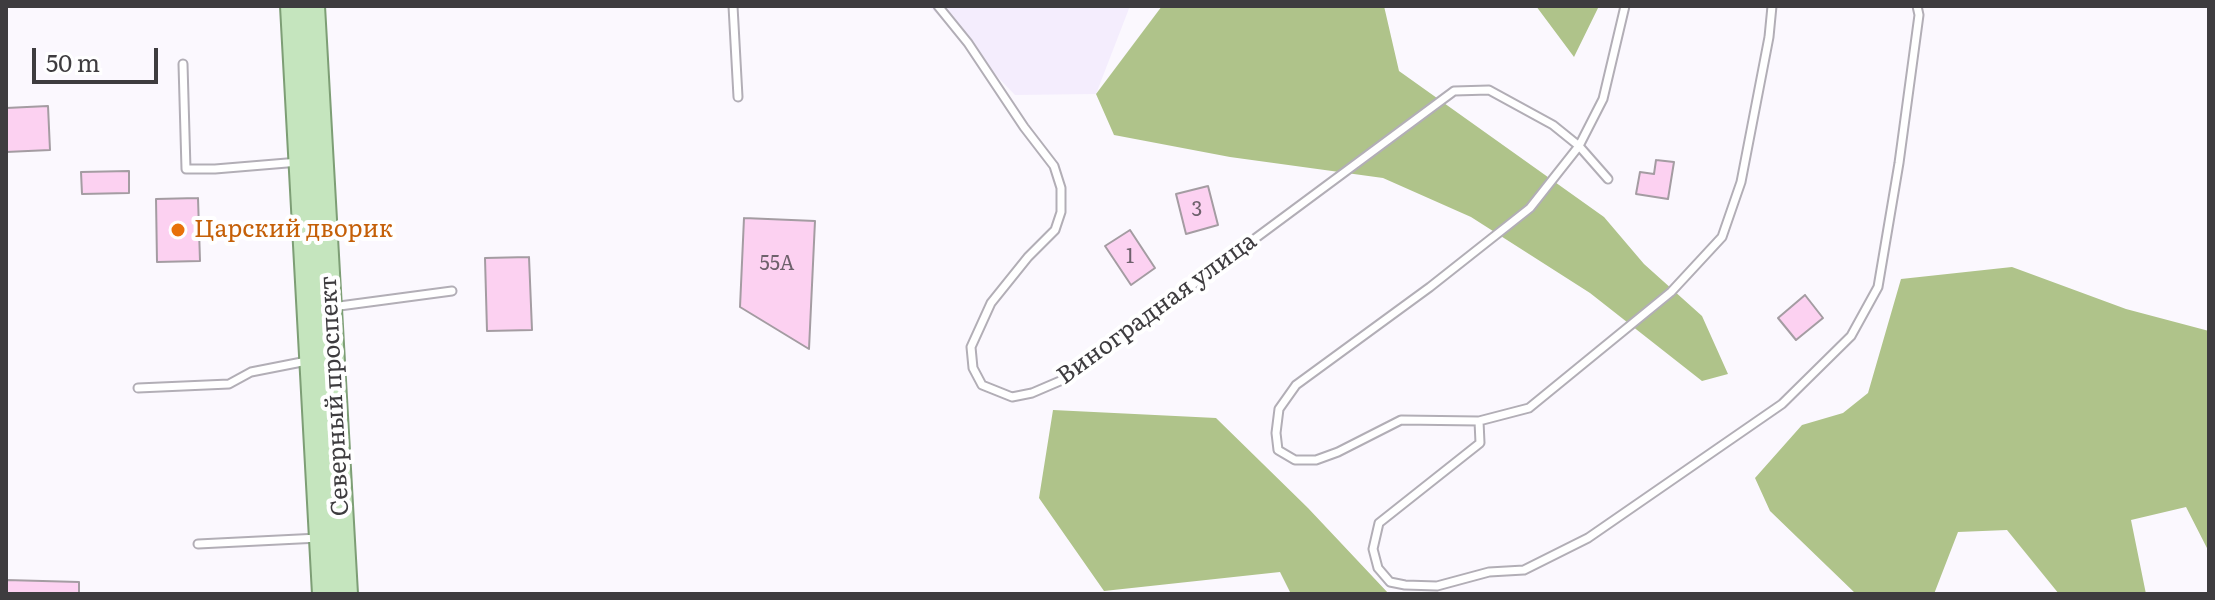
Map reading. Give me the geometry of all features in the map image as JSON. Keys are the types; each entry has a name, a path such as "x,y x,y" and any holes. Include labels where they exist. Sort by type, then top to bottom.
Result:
{"main road":[{"name":"Северный проспект","path":"292,6 324,594"},
{"name":"Северный проспект","path":"313,6 346,594"}],"lane":[{"path":"733,6 738,97"},
{"name":"Виноградная улица","path":"938,6 968,43 1054,166 1061,188 1061,212 1055,230 1028,257 991,303 971,347 973,368 982,385 1012,397 1032,393 1067,378 1454,91 1489,90 1553,125 1579,146"},
{"path":"1625,6 1603,99 1579,146 1530,208 1430,287 1296,385 1279,409 1276,433 1278,450 1295,460 1316,460 1401,420 1479,421 1529,408 1671,292 1722,237 1741,182 1769,37 1772,6"},
{"path":"1479,421 1480,443 1379,523 1373,549 1378,568 1390,582 1437,586 1489,572 1524,570 1588,538 1782,404 1851,336 1878,287 1901,148 1919,15 1917,6"},
{"path":"183,64 186,169 301,162"},
{"path":"1579,146 1608,179"},
{"path":"330,307 452,291"},
{"path":"138,388 229,384 251,372 313,360"},
{"path":"198,544 321,538"}],"shaded area":[{"path":"929,6 1130,6 1096,94 1015,95"}],"green space":[{"path":"1162,6 1384,6 1399,71 1604,217 1644,264 1702,316 1728,374 1702,381 1590,293 1471,217 1383,178 1230,157 1114,135 1096,94"},
{"path":"1536,6 1599,6 1574,57"},
{"path":"2012,267 2126,309 2209,331 2209,552 2186,507 2131,520 2146,594 2059,594 2007,530 1958,532 1934,594 1856,594 1770,511 1755,478 1802,425 1843,413 1868,393 1901,279"},
{"path":"1053,410 1216,418 1308,508 1389,594 1291,594 1280,572 1104,591 1039,498"}],"building":[{"path":"48,106 50,150 6,152 6,108"},
{"path":"1656,160 1674,162 1668,199 1636,194 1640,172 1654,174"},
{"path":"129,171 129,193 82,194 81,172"},
{"path":"1208,186 1218,225 1186,234 1176,194"},
{"path":"198,198 200,261 157,262 156,199"},
{"path":"744,218 815,221 809,349 740,307"},
{"path":"1130,230 1155,268 1131,285 1105,246"},
{"path":"529,257 532,330 487,331 485,258"},
{"path":"1805,295 1823,318 1796,340 1778,318"},
{"path":"6,580 79,582 79,594 6,594"}],"place":[{"name":"Царский дворик","path":"178,230"}]}
